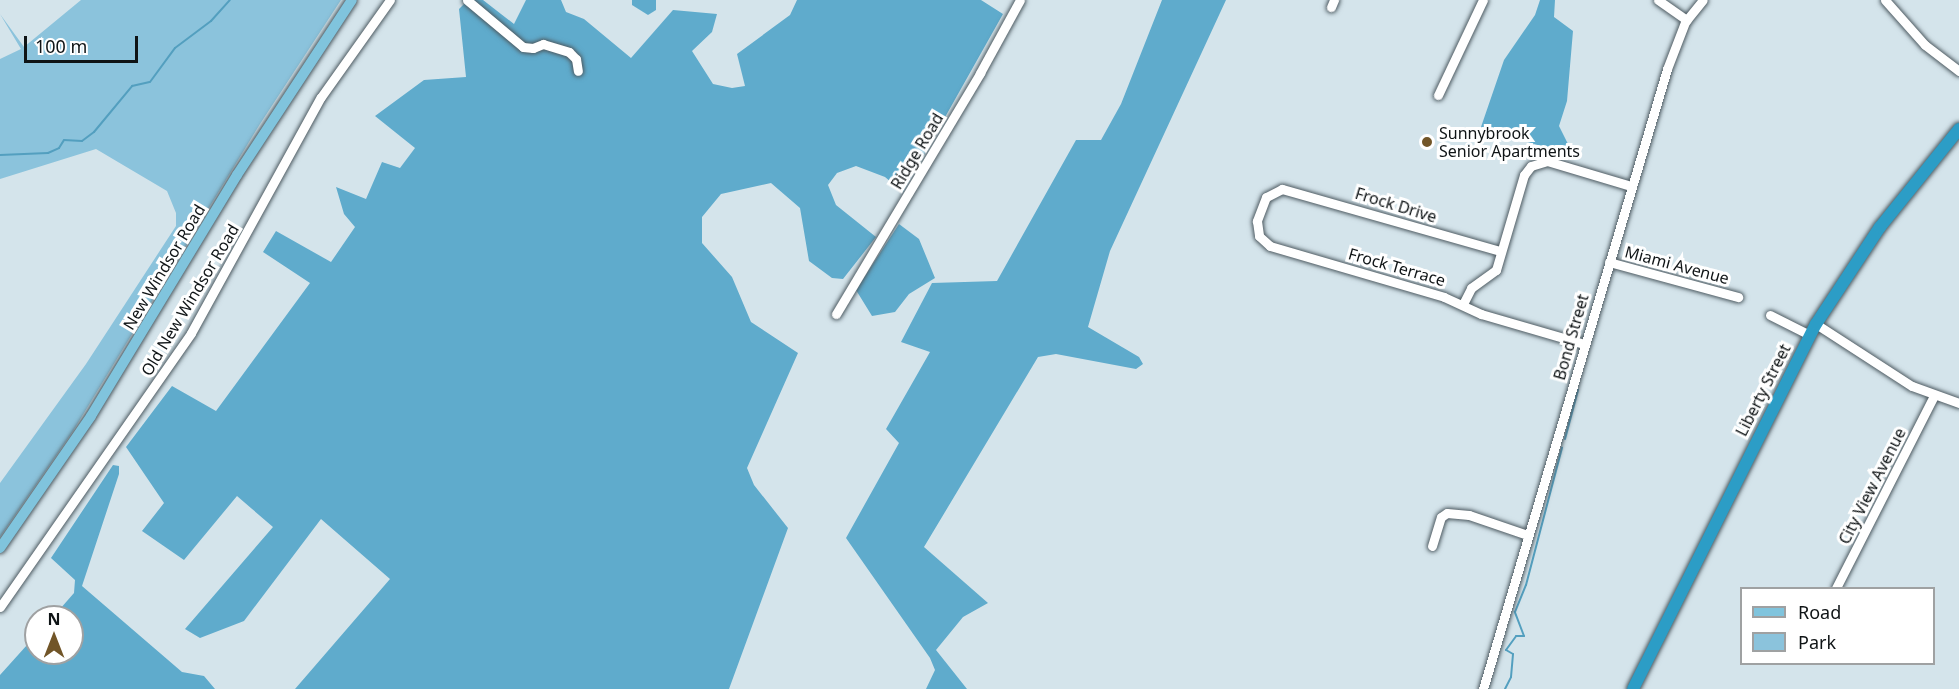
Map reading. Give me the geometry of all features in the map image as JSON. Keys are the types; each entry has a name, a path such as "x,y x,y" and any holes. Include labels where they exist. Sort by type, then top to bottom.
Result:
{"highway":[{"name":"Liberty Street","path":"1633,689 1813,329 1881,227 1959,129"}],"main road":[{"name":"New Windsor Road","path":"0,548 91,416 237,175 352,0"}],"street":[{"name":"Old New Windsor Road","path":"0,607 191,333 321,97 390,0"},
{"path":"467,0 523,47 543,44 569,52 576,59 578,71"},
{"name":"Ridge Road","path":"836,314 980,74 1020,0"},
{"path":"1438,94 1483,0"},
{"path":"1658,0 1687,20"},
{"name":"Bond Street","path":"1483,689 1527,535 1549,476 1584,344 1667,69 1687,20 1703,0"},
{"path":"1885,0 1925,45 1959,71"},
{"path":"1463,304 1475,284 1494,272 1524,175 1536,162 1552,162 1631,186"},
{"name":"Frock Drive","path":"1282,189 1500,251"},
{"name":"Frock Terrace","path":"1282,189 1266,197 1260,213 1257,230 1266,243 1463,304 1481,314 1584,344"},
{"name":"Miami Avenue","path":"1608,262 1738,297"},
{"path":"1770,315 1813,329 1934,396 1959,403"},
{"name":"City View Avenue","path":"1837,587 1934,396"},
{"path":"1432,546 1441,517 1447,513 1469,515 1527,535"}],"green space":[{"path":"81,0 341,0 260,124 73,431 0,537 0,483 86,364 176,226 176,213 167,191 96,149 0,179 0,59 21,49 0,14 24,47"}],"shaded area":[{"path":"468,0 483,0 514,24 526,0 561,0 566,12 584,19 631,58 673,10 717,14 712,32 692,51 713,84 732,88 745,86 737,54 790,15 797,0 981,0 1003,14 903,192 885,177 856,166 837,173 828,185 836,205 876,237 843,279 832,278 809,261 800,208 771,183 721,194 702,217 702,243 732,277 751,322 798,353 747,468 754,485 788,528 729,689 295,689 390,579 321,519 244,621 200,638 185,629 273,527 237,496 184,560 142,531 164,503 126,447 172,386 216,411 310,283 263,252 276,231 331,262 355,227 344,214 336,187 366,199 382,162 400,168 415,148 375,116 424,80 466,77 459,9"},
{"path":"632,0 656,0 656,10 648,15 632,5"},
{"path":"1162,0 1226,0 1110,251 1088,327 1139,357 1143,364 1136,369 1056,354 1038,357 924,547 988,603 963,617 936,650 967,689 926,689 935,670 930,658 846,538 899,443 886,429 930,352 901,342 932,283 997,281 1076,140 1101,140 1121,104"},
{"path":"1540,0 1555,0 1554,17 1573,31 1567,101 1559,126 1569,146 1566,154 1481,127 1504,60 1535,15"},
{"path":"899,224 919,239 935,278 909,294 895,312 872,316 856,290"},
{"path":"113,465 119,466 119,474 82,586 182,672 204,676 215,689 0,689 0,675 24,648 24,665 84,665 84,605 64,605 74,593 75,580 51,558"}],"waterway":[{"path":"0,155 48,153 59,148 64,140 82,141 94,132 132,86 150,82 175,48 211,21 230,0"},
{"path":"1565,439 1578,390"},
{"path":"1505,689 1511,677 1513,654 1506,650 1516,636 1524,636 1515,612 1526,585 1562,448"}],"place":[{"name":"Sunnybrook Senior Apartments","path":"1427,142"}]}
